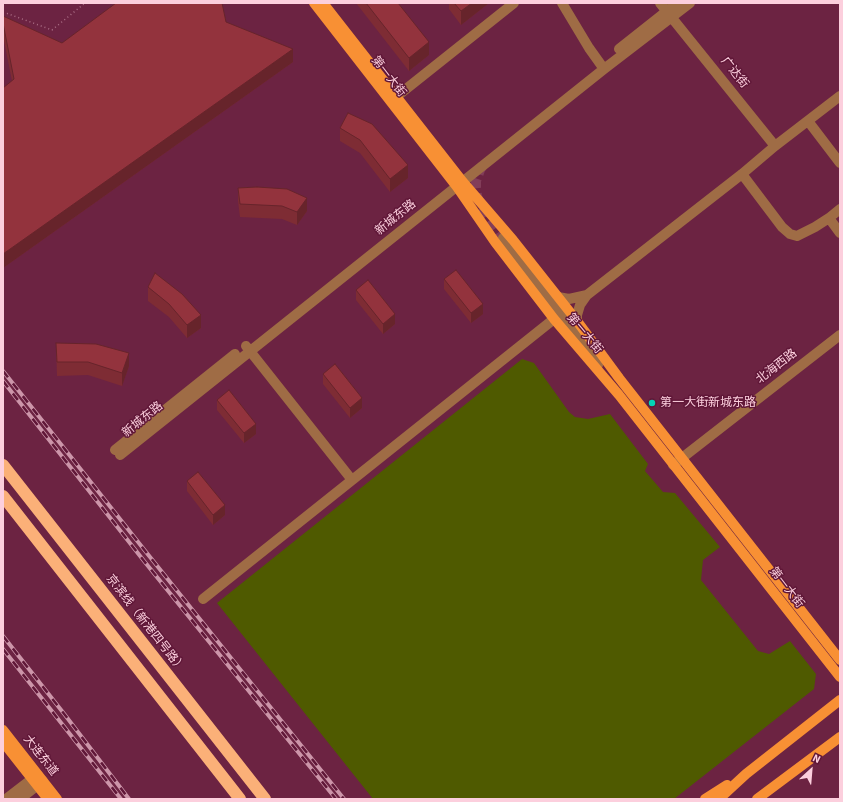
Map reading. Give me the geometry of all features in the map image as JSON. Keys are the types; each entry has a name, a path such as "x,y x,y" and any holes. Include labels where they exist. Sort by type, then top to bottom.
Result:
{"highway":[{"name":"京滨线（新港四号路）","path":"3,465 265,799"},
{"path":"3,496 240,799"}],"main road":[{"name":"第一大街","path":"314,3 458,182 513,240 558,296 619,378 840,660"},
{"name":"第一大街","path":"323,3 396,97 458,182 495,242 554,319 619,396 840,677"},
{"path":"719,799 746,774 840,700"},
{"name":"大连东道","path":"3,730 38,780 48,799"},
{"path":"758,798 840,736"},
{"name":"大连东道","path":"3,742 57,799"},
{"path":"705,799 746,774"}],"street":[{"path":"396,97 514,3"},
{"path":"562,3 589,48 602,66"},
{"name":"新城东路","path":"118,452 458,182 602,66 666,10 677,3"},
{"name":"新城东路","path":"666,10 690,3"},
{"name":"广达街","path":"666,10 775,146"},
{"path":"577,321 580,305 587,295 840,96"},
{"path":"808,121 840,163"},
{"path":"742,174 782,227 790,234 797,236 816,227 840,209"},
{"path":"829,218 840,232"},
{"path":"503,238 575,331 619,396"},
{"path":"558,296 569,299 587,295"},
{"path":"203,599 554,319"},
{"name":"北海西路","path":"673,465 840,335"},
{"path":"248,348 352,480"},
{"path":"6,799 38,780"},
{"path":"20,799 38,780"}],"path":[{"path":"3,13 52,30 85,3"}],"green space":[{"path":"522,359 534,363 569,412 575,417 588,419 610,414 648,464 645,471 663,492 675,493 720,547 703,560 701,580 758,651 769,654 790,641 816,674 814,689 674,799 373,799 217,603"}],"building":[{"path":"116,3 222,3 226,22 293,49 3,254 3,88 14,79 3,23 3,16 62,43"},
{"path":"366,3 398,3 429,42 409,58"},
{"path":"454,3 472,3 461,11"},
{"path":"348,113 372,124 408,165 390,179 360,140 340,128"},
{"path":"257,187 287,189 307,198 297,212 282,206 240,204 238,188"},
{"path":"456,270 483,304 471,313 444,279"},
{"path":"155,273 182,294 201,315 187,325 169,304 148,287"},
{"path":"368,280 395,314 383,324 356,290"},
{"path":"56,343 96,344 129,353 122,373 88,362 57,362"},
{"path":"335,364 362,398 350,408 323,374"},
{"path":"229,390 256,424 244,433 217,400"},
{"path":"198,472 225,505 213,515 187,481"}],"tunnel":[{"path":"483,165 476,181 477,196 480,204 503,238"}],"railway":[{"path":"3,371 344,799"},
{"path":"3,381 144,561 336,799"},
{"path":"3,636 129,799"},
{"path":"3,649 121,799"}],"place":[{"name":"第一大街新城东路","path":"652,403"}]}
